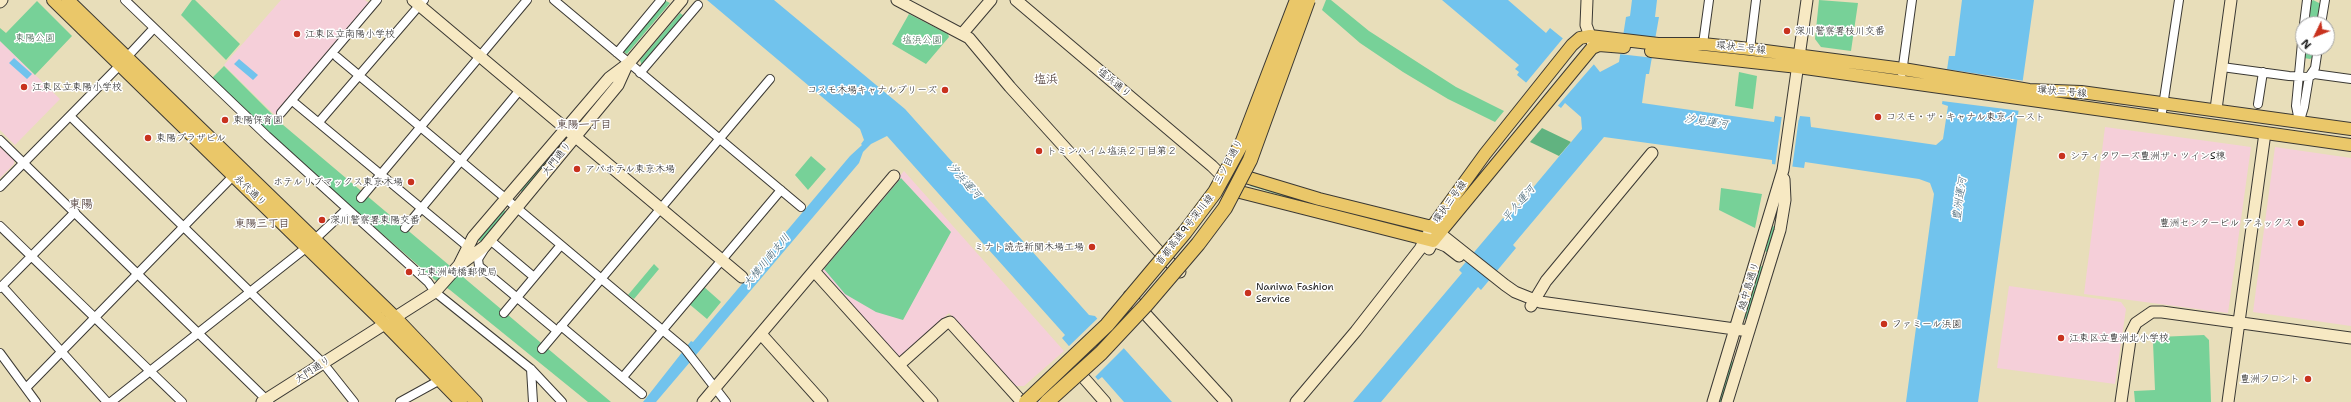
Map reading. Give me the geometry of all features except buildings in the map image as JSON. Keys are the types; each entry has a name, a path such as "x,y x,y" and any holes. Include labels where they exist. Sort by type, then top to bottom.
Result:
{"highway":[{"name":"首都高速9号深川線","path":"1026,402 1107,325 1185,232 1211,198 1243,141 1296,0"},
{"path":"1037,402 1096,347 1141,299 1190,240 1216,202 1241,158 1260,115 1296,0"},
{"name":"首都高速9号深川線","path":"1047,402 1101,353 1146,305 1198,244 1225,208 1250,160 1308,0"}],"main road":[{"name":"永代通り","path":"53,0 123,61 476,402"},
{"name":"永代通り","path":"68,0 123,61"},
{"name":"三ツ目通り","path":"1021,402 1071,357 1105,322 1163,256 1205,204 1224,174 1256,106 1296,0"},
{"name":"三ツ目通り","path":"1054,402 1083,377 1145,312 1180,272 1216,227 1240,192 1247,178 1275,100 1308,0"},
{"name":"環状三号線","path":"1433,235 1485,154 1572,45 1580,38 1592,41 1657,48 1799,61 1903,68 1943,82"},
{"name":"環状三号線","path":"1433,235 1508,152 1586,55 1592,41"},
{"name":"環状三号線","path":"1657,48 1703,44 1750,49 1799,61 1901,82 1943,82 2029,95 2161,119 2351,145"},
{"name":"環状三号線","path":"2029,95 2081,92 2216,109 2351,129"},
{"path":"1494,142 1497,148 1508,152"},
{"path":"1485,154 1490,154 1496,158 1497,164"},
{"name":"環状三号線","path":"1224,174 1247,178 1433,235"},
{"path":"1240,192 1433,235"},
{"name":"永代通り","path":"390,320 440,380 461,402"}],"street":[{"path":"125,0 267,136 428,282 435,292 531,369 562,402"},
{"path":"281,113 377,0"},
{"path":"361,198 527,0"},
{"path":"554,0 801,208"},
{"path":"617,53 661,0"},
{"path":"629,63 682,0"},
{"path":"897,0 969,38 1010,87 1163,256 1180,272"},
{"path":"962,34 991,0"},
{"name":"塩浜通り","path":"1016,0 1212,166 1224,174 1240,192"},
{"path":"1587,0 1586,24 1592,41"},
{"path":"1703,44 1709,0"},
{"path":"1750,49 1756,0"},
{"name":"越中島通り","path":"1713,402 1783,170 1807,0"},
{"path":"1901,82 1912,0"},
{"path":"2161,119 2179,0"},
{"path":"2216,109 2232,0"},
{"path":"2305,16 2307,0"},
{"path":"2322,16 2324,0"},
{"path":"319,122 418,2 519,91 742,277"},
{"path":"640,72 698,5"},
{"path":"0,187 154,28"},
{"path":"2299,121 2296,106 2300,76 2298,67 2300,56"},
{"path":"2297,138 2299,121 2304,107 2308,77 2315,68 2317,56"},
{"path":"338,57 663,330 685,350 714,389 726,402"},
{"name":"大門通り","path":"266,401 435,292 458,265 473,237 609,78 629,63"},
{"name":"大門通り","path":"458,265 490,240 618,85 629,63"},
{"path":"2222,67 2308,77 2314,74 2351,79"},
{"path":"2258,104 2263,72"},
{"path":"542,349 770,79"},
{"path":"405,228 519,91"},
{"path":"296,104 468,247"},
{"path":"70,116 323,363 354,402"},
{"path":"2228,402 2265,133"},
{"path":"0,140 199,332 266,401"},
{"path":"1533,303 1546,280 1652,153"},
{"name":"越中島通り","path":"1727,402 1784,214 1783,170"},
{"path":"26,388 237,172"},
{"path":"703,402 894,176"},
{"path":"623,377 781,190"},
{"path":"111,402 311,243 347,209"},
{"path":"75,212 1,288 107,402"},
{"path":"0,226 182,402"},
{"path":"1296,402 1356,331 1374,315 1433,235 1466,257 1494,280 1511,298 1533,303 1552,311 1748,335"},
{"path":"534,277 490,240 477,263 517,298 623,377 642,394"},
{"path":"504,313 561,245"},
{"path":"814,271 932,402"},
{"path":"1129,296 1226,402"},
{"path":"2121,402 2131,333 2136,323 2152,312 2162,312 2351,338"},
{"path":"899,365 945,324 950,322 1021,402"},
{"path":"761,334 822,402"},
{"path":"0,353 36,402"},
{"path":"531,369 533,402"},
{"path":"1083,377 1105,402"},
{"path":"400,402 440,380"}],"shaded area":[{"name":"江東区立南陽小学校","path":"281,0 365,0 369,3 275,115 224,65"},
{"name":"江東区立東陽小学校","path":"0,41 60,99 15,145 0,130"},
{"path":"2105,127 2251,147 2228,313 2084,294"},
{"path":"0,147 14,160 14,164 0,178"},
{"path":"2275,147 2351,158 2351,326 2253,312"},
{"path":"904,171 1064,351 1024,386 1014,386 949,313 899,357 821,270"},
{"name":"江東区立豊洲北小学校","path":"2009,286 2121,302 2126,309 2115,384 1997,368"}],"green space":[{"path":"192,0 195,0 240,44 226,60 181,15"},
{"path":"664,0 670,3 627,54 623,51"},
{"path":"1326,0 1331,0 1369,31 1456,87 1504,111 1495,122 1448,99 1403,72 1360,43 1322,10"},
{"path":"1819,0 1858,3 1851,51 1821,47 1815,39"},
{"path":"2313,0 2321,4 2320,16 2308,16 2310,3"},
{"name":"東陽公園","path":"37,1 72,36 35,75 0,41 0,28 6,33"},
{"path":"680,13 684,16 642,66 640,60"},
{"name":"塩浜公園","path":"909,14 948,34 949,37 926,64 892,44"},
{"path":"2304,56 2313,56 2310,59 2304,58"},
{"path":"224,66 282,124 611,402 588,402 450,290 435,280 269,135 211,79"},
{"path":"1739,72 1757,76 1753,109 1735,106"},
{"path":"1542,128 1571,142 1559,156 1530,142"},
{"path":"561,142 563,144 522,192 520,190"},
{"path":"811,156 826,169 808,190 795,175"},
{"path":"901,178 951,232 903,320 876,312 845,294 824,269"},
{"path":"1251,184 1345,212 1345,214 1250,186"},
{"path":"1721,188 1762,194 1755,228 1719,210"},
{"path":"504,210 506,212 481,242 478,240"},
{"path":"1772,226 1776,227 1768,252 1766,252 1765,250"},
{"path":"654,264 659,269 634,299 628,295"},
{"path":"1760,267 1763,267 1747,319 1744,318"},
{"path":"703,286 721,302 707,319 688,303"},
{"path":"2204,335 2209,340 2211,402 2135,402 2134,391 2155,390 2153,342 2158,337"},
{"path":"1731,361 1734,362 1722,402 1719,402"}],"water":[{"path":"707,0 774,0 905,109 1089,315 1095,316 1172,402 1124,402 1102,377 1098,380 1062,338 1065,335 887,136 871,144 863,152 859,163 656,402 643,402 691,341 693,342 850,156 862,145 861,144 864,140 860,129"},
{"path":"1442,0 1508,0 1546,33 1550,28 1592,62 1600,72 1619,62 1626,17 1630,16 1632,0 1657,0 1655,17 1659,17 1649,74 1646,74 1642,103 1774,122 1775,116 1799,120 1800,116 1810,117 1811,127 1936,145 1943,139 1948,106 1942,104 1949,56 1955,56 1962,0 2034,0 1978,402 1906,402 1934,194 1930,183 1919,179 1805,162 1804,168 1772,164 1772,160 1604,137 1513,245 1516,248 1481,290 1478,287 1381,402 1353,402 1462,273 1459,270 1503,218 1506,220 1582,129 1581,117 1565,103 1561,108 1557,105 1555,107 1517,75 1519,72 1515,69 1519,65"},
{"path":"14,58 32,74 27,79 9,63"},
{"path":"239,59 258,75 253,80 234,64"}],"pier":[{"path":"1622,33 1657,38 1654,58 1619,54"},
{"path":"1564,37 1595,63 1555,109 1525,84"},
{"path":"1946,69 2025,81 2021,111 1942,101"},
{"path":"1782,115 1799,117 1792,169 1775,166"},
{"path":"1099,317 1125,347 1094,378 1067,348"}],"place":[{"name":"深川警察署枝川交番","path":"1787,31"},
{"name":"江東区立南陽小学校","path":"297,34"},
{"name":"江東区立東陽小学校","path":"24,87"},
{"name":"コスモ木場キャナルブリーズ","path":"945,90"},
{"name":"コスモ・ザ・キャナル東京イースト","path":"1878,117"},
{"name":"東陽保育園","path":"225,120"},
{"name":"東陽プラザビル","path":"148,138"},
{"name":"トミンハイム塩浜２丁目第２","path":"1039,151"},
{"name":"シティタワーズ豊洲ザ・ツインS棟","path":"2062,156"},
{"name":"アパホテル東京木場","path":"577,169"},
{"name":"ホテルリブマックス東京木場","path":"411,182"},
{"name":"深川警察署東陽交番","path":"322,220"},
{"name":"豊洲センタービル アネックス","path":"2301,223"},
{"name":"ミナト読売新聞木場工場","path":"1092,247"},
{"name":"江東洲崎橋郵便局","path":"409,272"},
{"name":"Naniwa Fashion Service","path":"1248,293"},
{"name":"ファミール浜園","path":"1884,324"},
{"name":"江東区立豊洲北小学校","path":"2061,338"},
{"name":"豊洲フロント","path":"2308,379"}],"district":[{"name":"塩浜","path":"1046,80"},
{"name":"東陽一丁目","path":"584,125"},
{"name":"東陽","path":"81,205"},
{"name":"東陽三丁目","path":"262,224"}],"water label":[{"name":"汐見運河","path":"1706,122"},
{"name":"汐浜運河","path":"964,181"},
{"name":"豊洲運河","path":"1960,199"},
{"name":"平久運河","path":"1519,204"},
{"name":"大横川南支川","path":"767,261"}]}
